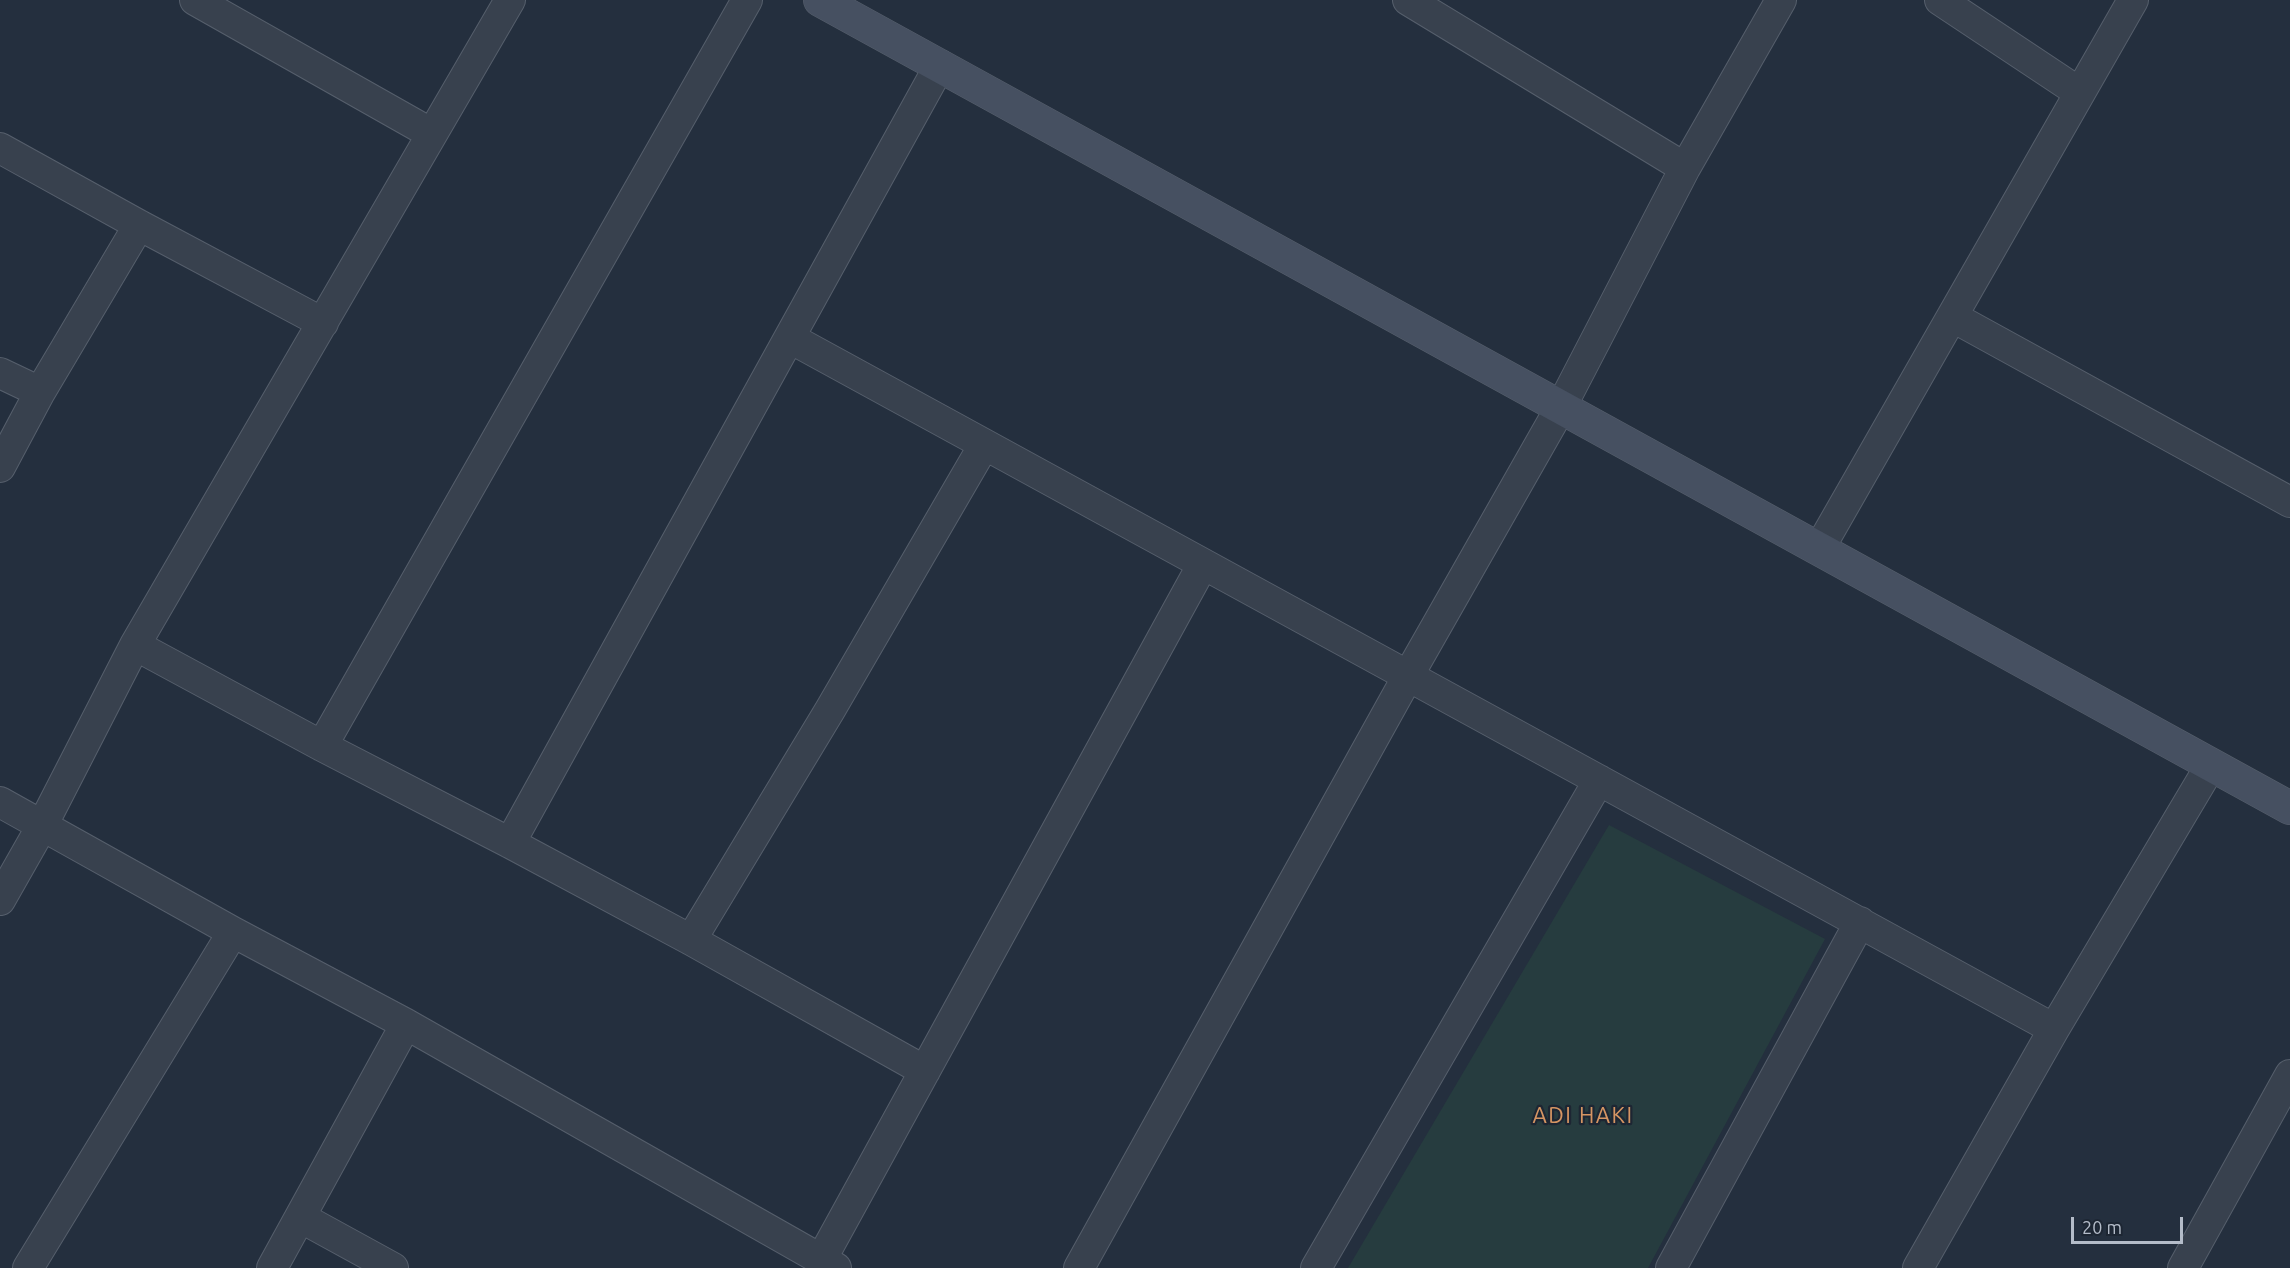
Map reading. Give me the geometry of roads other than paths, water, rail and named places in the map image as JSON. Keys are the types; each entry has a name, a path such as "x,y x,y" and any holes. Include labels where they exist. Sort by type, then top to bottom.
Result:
{"street":[{"path":"195,0 432,134"},
{"path":"0,900 42,826 135,645 510,0"},
{"path":"322,746 747,0"},
{"path":"820,0 2290,808"},
{"path":"1408,0 1686,168"},
{"path":"1079,1268 1408,676 1561,407 1686,168 1781,0"},
{"path":"1940,0 2080,93"},
{"path":"1820,549 2133,0"},
{"path":"510,843 940,65"},
{"path":"0,147 139,225 323,322"},
{"path":"0,467 40,392 139,225"},
{"path":"1953,316 2290,502"},
{"path":"790,338 2054,1029"},
{"path":"0,373 40,392"},
{"path":"691,940 830,710 984,445"},
{"path":"0,802 233,932 406,1024 828,1264 925,1071 1203,564"},
{"path":"135,645 691,940 925,1071"},
{"path":"1918,1268 2054,1029 2211,765"},
{"path":"1316,1268 1599,780"},
{"path":"1671,1268 1860,922"},
{"path":"28,1268 233,932"},
{"path":"272,1268 406,1024"},
{"path":"2183,1268 2290,1075"},
{"path":"300,1217 393,1268"}],"district":[{"name":"ADI HAKI","path":"1583,1116"}]}
